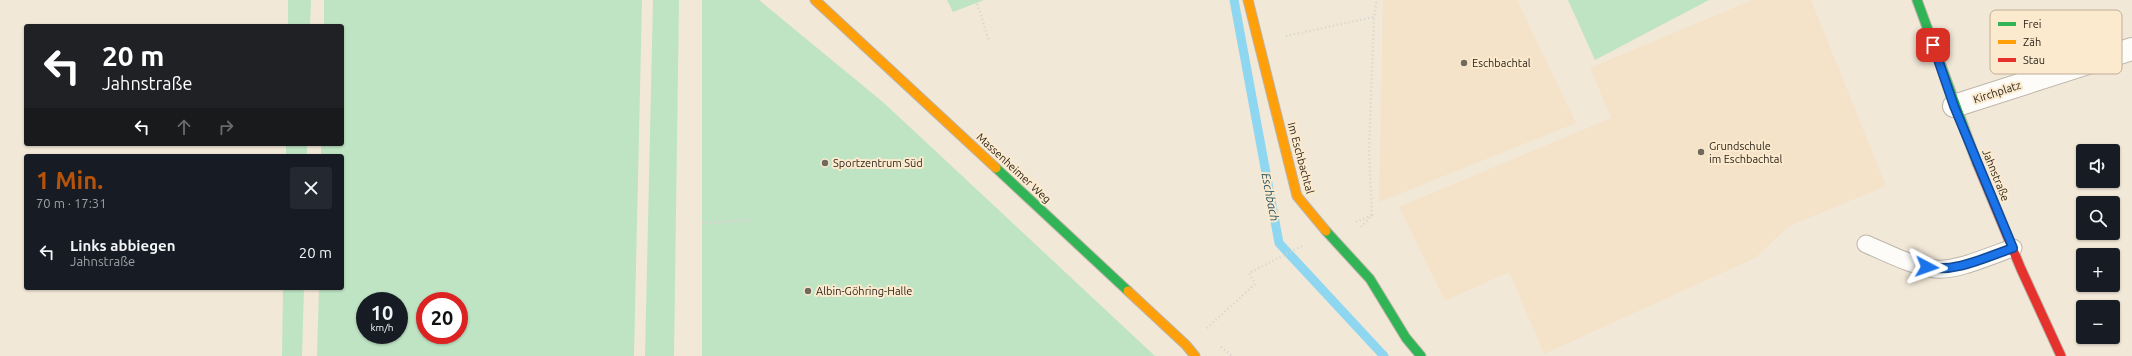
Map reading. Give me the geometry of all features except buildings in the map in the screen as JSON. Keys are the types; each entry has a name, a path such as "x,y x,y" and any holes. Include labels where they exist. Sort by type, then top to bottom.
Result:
{"street":[{"name":"Massenheimer Weg","path":"814,0 1186,345 1195,356"},
{"name":"Im Eschbachtal","path":"1248,0 1297,196 1312,217 1343,246 1370,280 1406,341 1421,356"},
{"name":"Jahnstraße","path":"1917,0 1954,106 2036,304 2061,356"},
{"name":"Kirchplatz","path":"2122,52 2132,49"},
{"name":"Kirchplatz","path":"1954,106 2054,74"}],"lane":[{"path":"1866,244 1897,258 1936,269 1953,268 2013,248"}],"path":[{"path":"976,0 989,41"},
{"path":"1343,246 1372,215 1370,150 1374,17 1378,0"},
{"path":"1259,42 1374,17"},
{"path":"702,223 752,220"},
{"path":"1204,332 1255,284 1250,273 1311,241"}],"shaded area":[{"name":"Eschbachtal","path":"1383,0 1517,0 1576,123 1379,202"},
{"name":"Grundschule im Eschbachtal","path":"1752,0 1811,0 1886,186 1789,226 1755,258 1544,354 1509,272 1445,301 1399,207 1611,118 1590,68"}],"green space":[{"path":"288,0 311,0 310,24 288,24"},
{"path":"324,0 642,0 634,356 317,356 319,290 344,290 344,154 321,154 321,146 344,146 344,24 324,24"},
{"path":"653,0 679,0 674,356 645,356"},
{"name":"Sportzentrum Süd","path":"702,0 759,0 884,103 1155,356 702,356"},
{"path":"947,0 984,0 953,12"},
{"path":"1568,0 1709,0 1595,60"},
{"path":"286,146 307,146 307,154 286,154"},
{"path":"283,290 304,290 302,356 282,356"}],"waterway":[{"name":"Eschbach","path":"1234,0 1279,243 1384,356"}],"traffic: fast":[{"path":"1917,0 1977,163"},
{"path":"996,168 1128,291"},
{"path":"1326,231 1370,279 1406,338 1421,356"}],"traffic: slow":[{"path":"815,0 996,168"},
{"path":"1248,0 1297,196 1326,231"},
{"path":"1128,291 1186,345 1195,356"}],"traffic: jam":[{"path":"1977,163 2021,269 2061,356"}],"place":[{"name":"Eschbachtal","path":"1464,63"},
{"name":"Grundschule im Eschbachtal","path":"1701,152"},
{"name":"Sportzentrum Süd","path":"825,163"},
{"name":"Albin-Göhring-Halle","path":"808,291"}],"route":[{"path":"1927,267 1936,269 1953,268 2013,248 1954,106 1933,45"}]}
